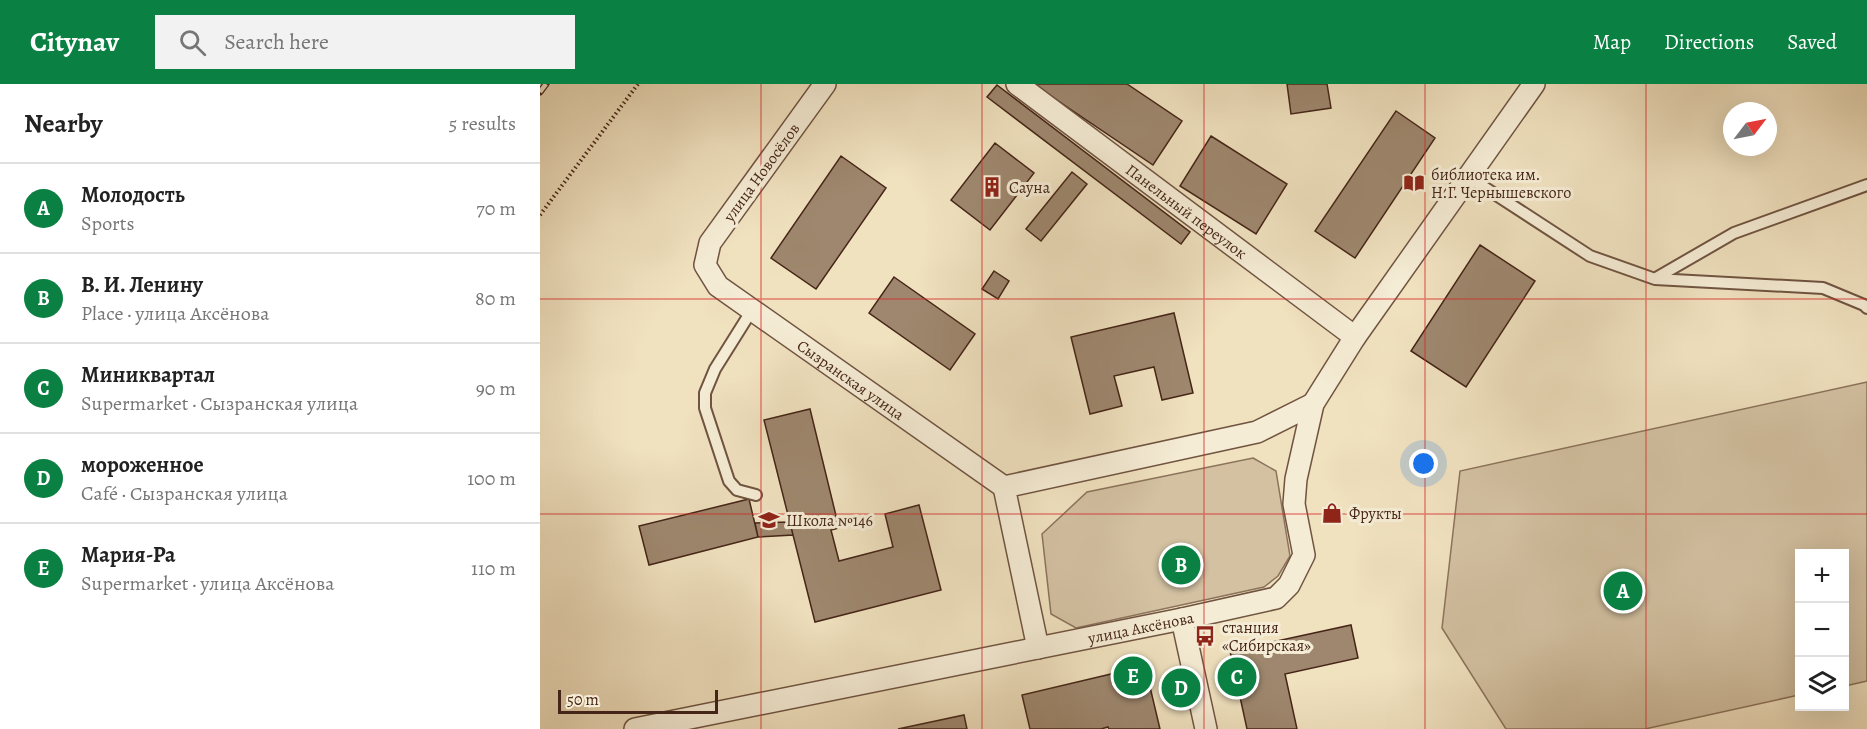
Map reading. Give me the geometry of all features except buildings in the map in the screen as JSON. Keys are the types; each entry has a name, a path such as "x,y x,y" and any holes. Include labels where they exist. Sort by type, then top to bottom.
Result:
{"street":[{"name":"улица Новосёлов","path":"705,265 710,243 825,84"},
{"name":"Панельный переулок","path":"1017,84 1355,337"},
{"name":"улица Аксёнова","path":"635,729 1182,619 1276,597 1289,585 1304,555 1294,504 1296,479 1314,404 1355,337 1534,84"},
{"name":"Сызранская улица","path":"705,265 718,286 1004,487"},
{"path":"1038,648 1004,487 1257,432 1314,404"},
{"path":"1182,619 1206,729"}],"lane":[{"path":"1467,176 1590,256 1655,279 1823,288 1867,308"},
{"path":"1655,279 1734,233 1867,185"},
{"path":"752,310 715,369 705,393 705,408 729,481 737,490 756,495"}],"path":[{"path":"540,215 638,84"}],"shaded area":[{"path":"1867,382 1867,681 1849,685 1849,549 1795,549 1795,696 1645,729 1506,729 1442,628 1460,471"},
{"path":"1253,458 1276,471 1290,556 1278,576 1264,587 1076,628 1051,614 1042,534 1087,492"}],"railway":[{"path":"540,92 546,84"}],"place":[{"name":"библиотека им. Н.Г. Чернышевского","path":"1414,183"},
{"name":"Сауна","path":"992,187"},
{"name":"Фрукты","path":"1332,513"},
{"name":"Школа №146","path":"769,520"},
{"name":"В. И. Ленину","path":"1181,565"},
{"name":"Молодость","path":"1623,591"},
{"name":"станция «Сибирская»","path":"1205,636"},
{"name":"Мария-Ра","path":"1133,676"},
{"name":"Миниквартал","path":"1237,677"},
{"name":"мороженное","path":"1181,688"}]}
